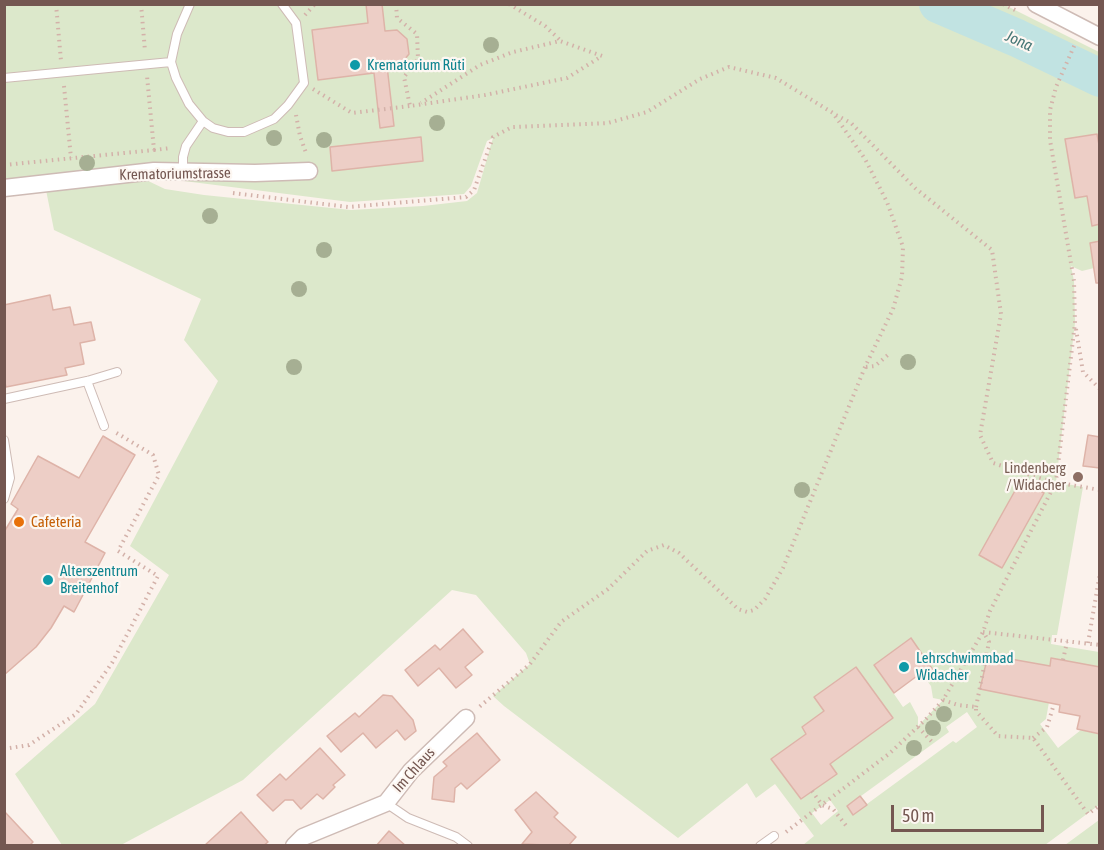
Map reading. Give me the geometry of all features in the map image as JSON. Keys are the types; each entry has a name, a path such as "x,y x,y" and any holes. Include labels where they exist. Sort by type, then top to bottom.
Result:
{"street":[{"path":"1036,4 1100,37"},
{"name":"Krematoriumstrasse","path":"4,188 142,172 309,171"},
{"name":"Im Chlaus","path":"294,846 303,837 386,803 411,771 466,718"}],"lane":[{"path":"190,4 177,34 171,62 182,92 196,114 213,128 228,132 244,132 274,119 304,83 296,23 282,4"},
{"path":"4,78 171,62"},
{"path":"183,170 186,146 203,122"},
{"path":"4,399 117,372"},
{"path":"87,381 104,426"},
{"path":"4,441 10,478 4,499"},
{"path":"386,803 408,818 456,837 468,846"},
{"path":"760,846 774,836"}],"path":[{"path":"4,165 154,150 141,4"},
{"path":"396,4 397,18 417,34 418,59 404,76 410,106"},
{"path":"304,83 352,113 485,95 567,78 602,56 560,41 545,26 509,4"},
{"path":"421,103 480,65 513,52 560,41"},
{"path":"1074,46 1051,100 1049,125 1074,281 1075,322 1083,372 1100,389"},
{"path":"229,193 348,207 466,197 474,190 493,138 512,127 608,123 647,112 700,79 729,67 776,78 851,123 915,188 992,250 1001,314 980,435 993,463 1056,482 1100,490"},
{"path":"288,105 298,116 300,136 305,147 309,171"},
{"path":"466,718 530,664 561,622 608,589 647,551 664,545 679,554 738,609 747,612 754,610 765,599 783,568 865,367 893,309 902,277 903,247 887,202 866,159 833,113"},
{"path":"774,836 787,832 890,753 918,727 943,699 983,633 990,611 1056,482 1075,322"},
{"path":"865,367 875,366 889,354"},
{"path":"4,749 29,745 76,714 112,663 158,576 118,551 159,475 153,455 104,426"},
{"path":"1088,643 1100,573"},
{"path":"983,633 1100,645"},
{"path":"983,633 989,642 976,707 981,717 998,736 1033,738 1047,727 1054,704"},
{"path":"1063,660 1067,642"},
{"path":"943,699 958,705 976,707"},
{"path":"918,727 933,744"},
{"path":"1033,738 1088,814 1100,805"},
{"path":"812,791 822,805 832,809 848,828"}],"green space":[{"path":"1003,4 1099,52 1099,150 1097,134 1065,139 1075,198 1087,196 1092,225 1099,224 1100,241 1090,243 1094,268 1082,271 1071,266 1074,281 1075,323 1056,482 1083,487 1057,635 1052,635 1051,644 1099,652 1099,667 1052,659 1050,666 988,655 980,689 1049,702 1046,719 1040,724 1058,748 1081,730 1099,734 1099,805 1045,845 803,845 814,836 775,784 756,798 747,783 678,838 493,696 530,664 526,653 476,595 452,590 243,780 121,845 62,845 15,774 95,704 169,575 130,546 218,381 184,340 201,299 54,230 46,190 146,180 165,189 204,195 351,210 467,201 477,193 493,138 487,141 471,186 464,194 350,202 168,179 154,171 5,183 4,5","holes":["911,638 933,670 924,677 931,686 933,698 943,700 918,726 918,717 910,702 903,707 874,665","967,712 977,727 956,743 953,741 867,804 861,796 949,732 946,727","830,800 838,811 821,825 812,813"]},
{"path":"1099,820 1099,845 1065,845"}],"building":[{"name":"Krematorium Rüti","path":"366,4 382,4 385,31 397,30 407,39 409,54 400,65 387,66 394,126 380,128 374,73 318,80 312,30 368,23"},
{"path":"1097,134 1100,150 1100,224 1092,226 1087,196 1075,198 1065,139"},
{"path":"421,137 423,161 332,171 330,147"},
{"path":"1100,241 1100,283 1096,283 1090,243"},
{"path":"50,295 53,310 70,307 74,325 91,322 95,340 80,343 84,364 65,368 67,375 6,387 4,379 4,305"},
{"path":"1088,435 1100,437 1100,468 1083,466"},
{"name":"Alterszentrum Breitenhof","path":"103,436 135,455 85,542 105,553 74,612 64,606 36,647 4,675 4,532 18,509 11,504 38,456 79,478"},
{"path":"1021,480 1044,493 1002,568 979,555"},
{"path":"463,629 483,652 465,667 472,675 456,688 439,668 418,686 405,670 435,645 440,650"},
{"name":"Lehrschwimmbad Widacher","path":"911,638 933,670 924,677 921,673 894,693 874,665"},
{"path":"988,655 1050,666 1051,658 1100,667 1100,734 1077,729 1080,716 1059,712 1060,705 980,689"},
{"path":"856,667 893,718 830,764 837,774 801,799 771,759 806,734 802,727 824,711 814,697"},
{"path":"383,695 392,696 413,720 416,731 405,740 397,730 376,748 363,733 341,752 327,736 355,713 359,717"},
{"path":"477,733 500,760 467,789 461,783 455,788 454,802 432,799 434,777 447,766 443,762"},
{"path":"320,748 345,775 333,785 335,787 323,799 317,794 301,809 293,800 285,800 273,811 257,795 280,774 286,780"},
{"path":"536,792 558,813 554,817 576,837 568,846 522,844 532,832 515,810"},
{"path":"860,796 867,805 853,815 847,806"},
{"path":"4,811 33,842 29,846 4,846"},
{"path":"241,812 268,842 263,846 204,846"},
{"path":"389,831 406,846 376,846"}],"waterway":[{"name":"Jona","path":"938,4 1017,38 1100,78"}],"place":[{"name":"Krematorium Rüti","path":"355,65"},
{"name":"Lindenberg / Widacher","path":"1078,477"},
{"name":"Cafeteria","path":"19,522"},
{"name":"Alterszentrum Breitenhof","path":"48,580"},
{"name":"Lehrschwimmbad Widacher","path":"904,667"}]}
